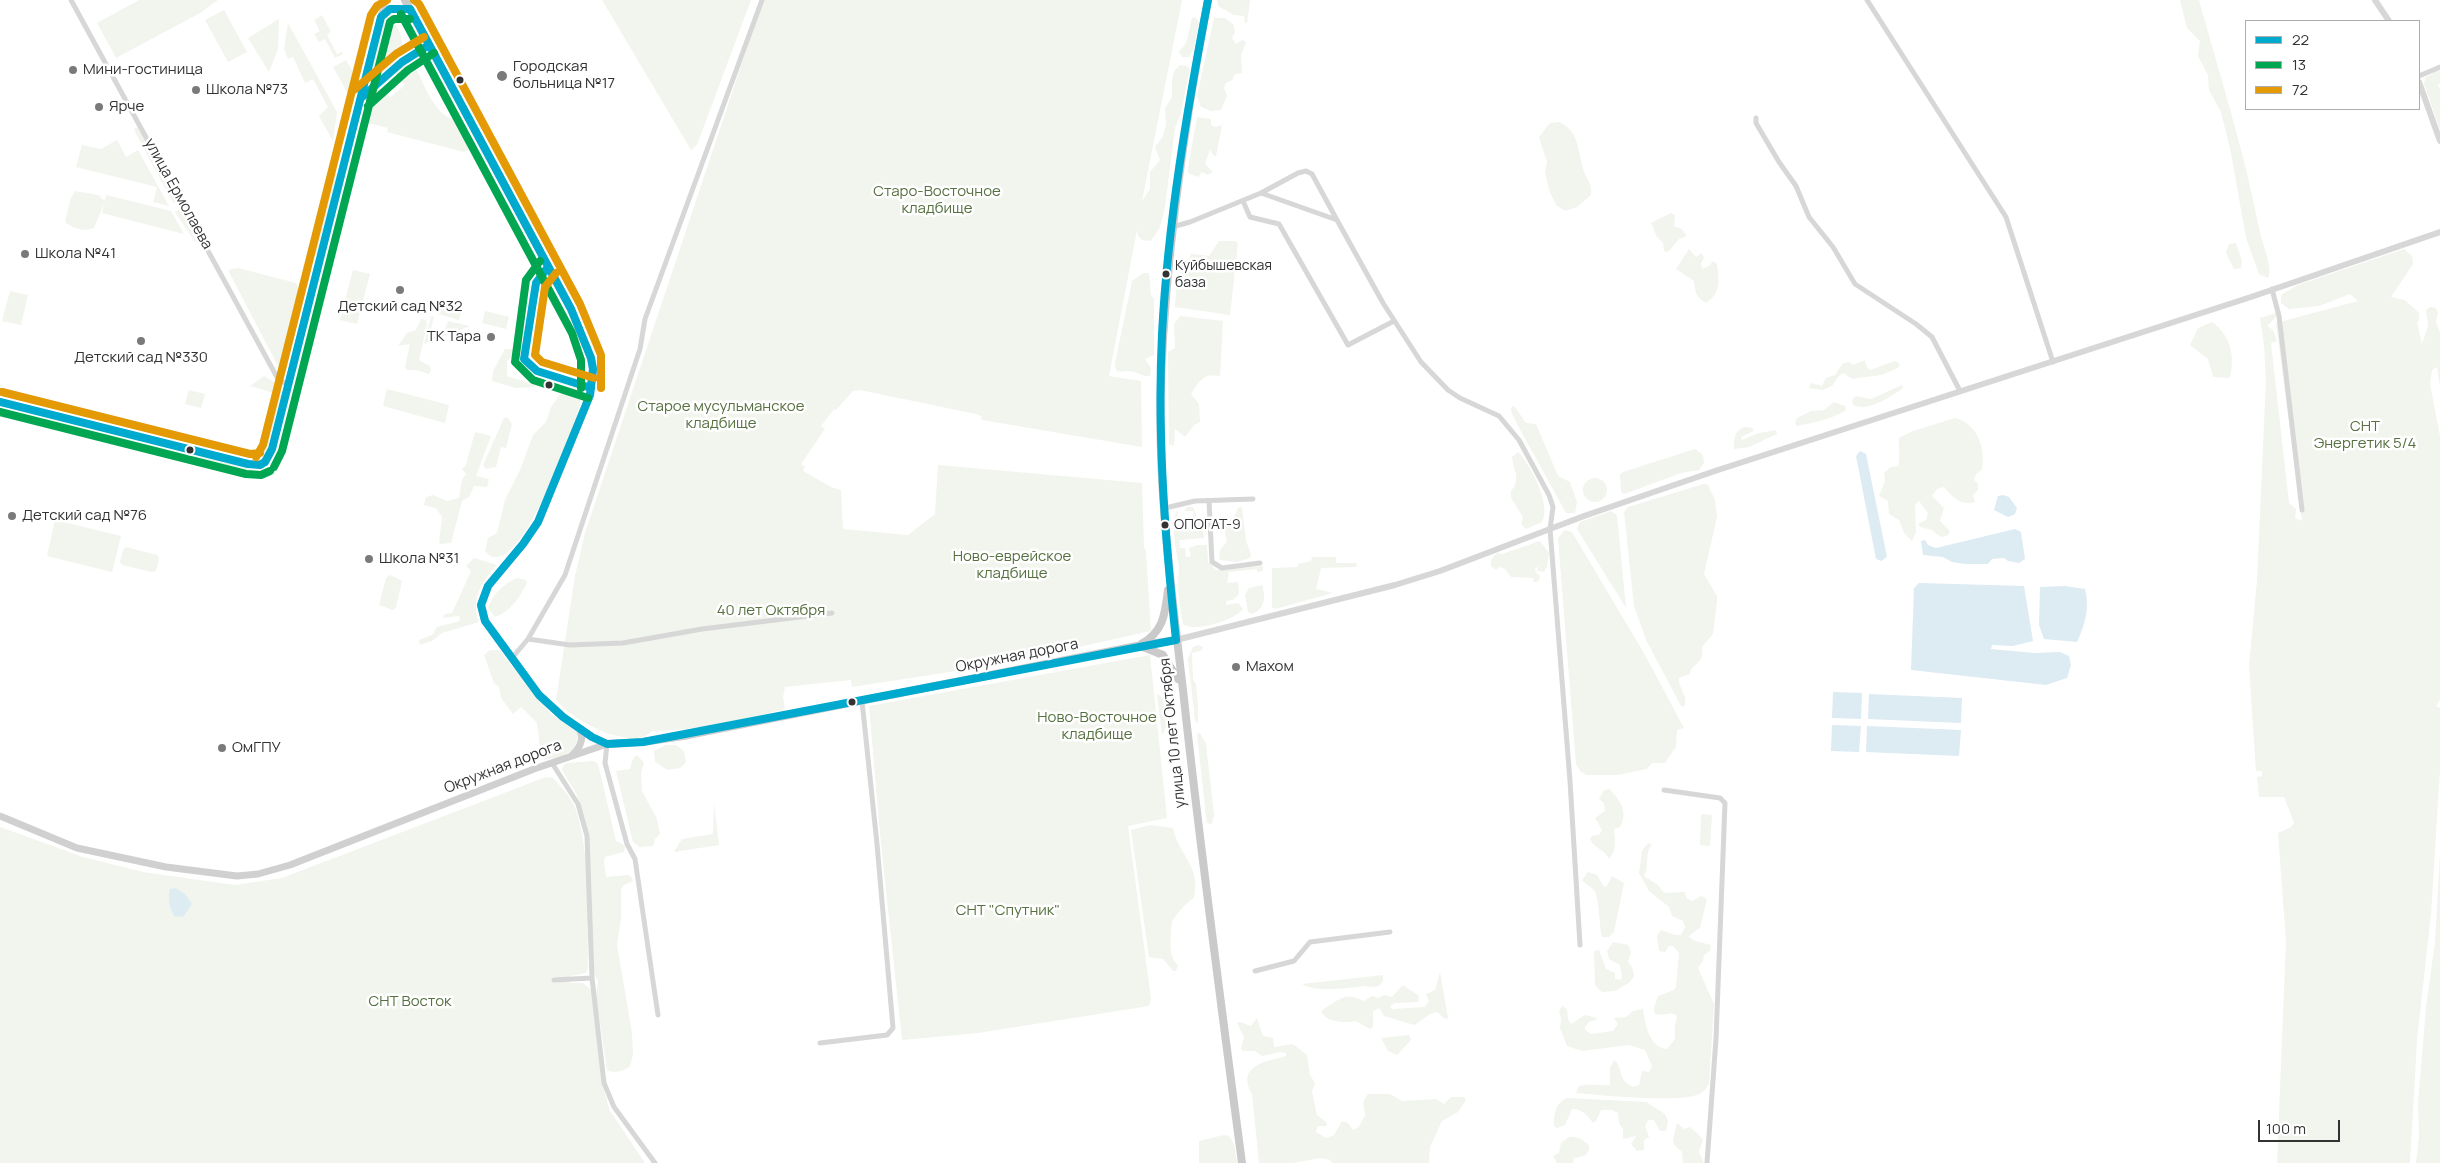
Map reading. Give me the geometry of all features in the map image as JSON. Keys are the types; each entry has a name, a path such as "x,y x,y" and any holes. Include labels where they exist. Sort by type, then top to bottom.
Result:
{"main road":[{"path":"0,402 248,464 260,465 265,462 272,449 385,0"},
{"path":"405,0 571,309 591,358 593,369 590,395 545,508 528,537 488,586 481,601 485,621 547,703 577,727 607,744"},
{"name":"улица 10 лет Октября","path":"1208,0 1184,139 1172,226 1161,381 1165,508 1176,640 1198,832 1242,1163"},
{"path":"381,17 390,9 410,9"},
{"path":"361,98 402,62 429,45"},
{"path":"1137,646 1154,636 1161,626 1170,581"},
{"name":"Окружная дорога","path":"0,816 48,837 93,852 194,871 250,875 290,865 552,762 607,744 643,742 684,736 1137,646 1176,640"},
{"path":"1137,646 1148,648 1163,655 1173,667 1183,690"},
{"path":"571,755 581,742 581,732 577,727"}],"street":[{"name":"улица Ермолаева","path":"71,0 278,379 288,385"},
{"path":"512,658 528,639 565,575 640,349 645,319 762,0"},
{"path":"1867,0 2006,217 2053,362"},
{"path":"2375,0 2388,20"},
{"path":"2420,76 2440,67"},
{"path":"2420,85 2440,141"},
{"path":"1756,118 1756,124 1799,190 1809,217 1832,247 1855,284 1916,324 1932,337 1960,391"},
{"path":"1172,226 1190,222 1243,201 1306,171 1312,174 1394,321 1421,362 1436,379 1460,398 1499,416 1519,440 1549,495 1553,507 1550,529 1570,781 1580,945"},
{"path":"1261,193 1337,220"},
{"path":"1243,201 1250,217 1278,224 1348,346 1394,321"},
{"path":"1176,640 1395,585 1440,571 1550,529 1715,471 2053,362 2440,232"},
{"path":"2272,289 2280,316 2302,510"},
{"path":"1165,508 1195,501 1252,499"},
{"path":"1209,501 1212,562 1222,568 1260,563"},
{"path":"528,639 570,645 623,643 702,629 832,613"},
{"path":"820,1043 887,1035 893,1028 862,701"},
{"path":"607,744 606,762 608,774 627,844 635,859 658,1015"},
{"path":"552,762 578,804 587,836 592,978 606,1091 614,1107 655,1163"},
{"path":"1664,790 1720,798 1725,803 1716,1039 1707,1163"},
{"path":"1256,971 1294,961 1310,942 1390,932"},
{"path":"554,980 592,978"}],"green space":[{"path":"139,0 218,0 200,13 116,58 97,23"},
{"path":"602,0 751,0 697,145 691,150"},
{"path":"763,0 1182,0 1142,201 1150,189 1150,172 1160,160 1155,147 1163,136 1166,124 1165,108 1172,97 1174,71 1180,65 1187,66 1190,69 1181,113 1175,128 1165,207 1160,227 1151,241 1142,240 1138,236 1137,230 1109,376 1141,381 1142,447 982,420 981,416 976,414 860,390 853,391 836,410 834,409 821,426 825,429 801,464 805,467 803,471 831,487 841,490 843,529 908,535 935,514 938,465 1142,483 1144,547 1146,551 1151,631 1002,664 852,687 851,680 785,687 783,697 785,709 702,727 652,731 643,737 617,736 587,724 563,708 556,700 575,576 585,533"},
{"path":"1217,0 1250,0 1247,23 1245,23 1244,16 1234,15 1218,6"},
{"path":"2180,0 2199,0 2246,171 2268,262 2268,278 2259,274 2246,238 2231,153 2221,112 2209,90 2208,75 2198,56 2200,41 2187,28"},
{"path":"224,10 247,52 228,62 205,20"},
{"path":"389,12 391,16 389,24 396,25 401,36 401,52 393,64 370,82 375,46 382,25"},
{"path":"322,15 331,32 327,35 337,54 342,52 343,54 335,58 325,39 319,42 314,34 320,31 314,20"},
{"path":"1195,17 1199,22 1194,48 1189,57 1182,57 1179,52 1186,43 1192,18"},
{"path":"1214,18 1225,18 1234,25 1235,32 1232,38 1236,44 1242,40 1246,42 1241,56 1242,73 1235,74 1232,80 1226,83 1224,88 1227,96 1221,110 1211,111 1201,107 1197,96"},
{"path":"279,19 278,49 269,72 248,38"},
{"path":"288,23 337,112 333,141 319,116 328,107 313,79 305,83 293,57 288,59 284,49"},
{"path":"346,60 357,79 351,99 333,67"},
{"path":"403,64 412,66 417,71 439,110 453,120 462,121 477,146 464,152 387,132 388,128 364,122 368,103 364,99 377,86 391,97 405,85 394,72"},
{"path":"2436,71 2440,71 2440,83 2438,85 2440,89 2440,130 2424,84 2425,78"},
{"path":"1197,117 1211,119 1211,125 1215,127 1222,125 1216,156 1210,150 1205,164 1213,172 1208,175 1202,172 1198,177 1188,173"},
{"path":"1559,122 1570,130 1577,142 1583,169 1591,190 1591,195 1577,207 1565,211 1556,205 1549,190 1545,173 1547,162 1539,137 1550,123"},
{"path":"138,127 180,201 179,203 174,203 171,199 135,132 134,129"},
{"path":"117,140 126,157 138,150 169,206 153,202 157,187 76,167 82,145 101,149"},
{"path":"331,172 338,174 317,255 311,253"},
{"path":"75,191 98,195 105,201 106,195 171,211 184,234 102,213 104,204 94,228 83,230 75,228 65,222 71,198"},
{"path":"182,208 186,212 183,214 185,219 189,219 198,239 195,242 175,212"},
{"path":"1671,213 1675,215 1674,226 1682,229 1687,236 1679,239 1668,252 1664,251 1663,243 1657,237 1651,223"},
{"path":"1219,241 1235,241 1238,243 1230,315 1175,307 1176,288 1185,276 1179,272 1180,261 1188,261 1191,254 1209,256"},
{"path":"2236,243 2242,261 2241,268 2234,269 2226,253 2229,244"},
{"path":"1689,249 1696,257 1702,253 1704,258 1701,263 1702,269 1709,266 1713,261 1717,264 1717,291 1706,303 1697,294 1694,281 1676,269"},
{"name":"СНТ Энергетик 5/4","path":"2404,249 2412,256 2413,264 2391,297 2405,300 2419,313 2419,321 2417,322 2422,344 2428,326 2426,310 2430,307 2436,308 2438,313 2436,322 2440,333 2440,387 2437,367 2432,370 2430,384 2440,436 2440,700 2436,706 2440,708 2440,770 2431,914 2417,1040 2410,1163 2277,1163 2286,941 2278,833 2291,827 2294,823 2284,797 2259,797 2257,777 2262,776 2262,771 2256,771 2249,666 2257,581 2266,380 2260,318 2276,313 2276,317 2267,326 2273,330 2277,341 2271,343 2289,503 2296,509 2295,518 2302,521 2276,323 2358,301 2350,294 2319,306 2289,309 2281,303 2281,295 2298,285"},
{"path":"238,268 296,283 300,291 283,367 279,368 228,270"},
{"path":"353,270 370,274 357,324 340,320"},
{"path":"1143,273 1149,273 1151,296 1154,298 1154,355 1145,359 1151,368 1150,376 1144,376 1132,371 1118,371 1116,370 1115,363 1132,281"},
{"path":"10,291 28,295 21,325 2,321"},
{"path":"439,303 462,309 459,320 438,314"},
{"path":"485,311 509,317 506,329 482,323"},
{"path":"431,316 434,317 431,329 444,332 448,321 470,326 424,344"},
{"path":"1180,316 1223,321 1220,376 1206,377 1194,389 1191,394 1199,404 1200,422 1194,425 1185,437 1175,429 1174,446 1169,444 1168,352 1175,348 1174,324"},
{"path":"421,319 426,320 427,325 419,360 430,366 429,374 417,370 407,370 405,366 410,344 398,346 407,333 416,330"},
{"path":"2212,322 2224,333 2230,347 2232,362 2230,378 2213,377 2208,359 2190,345 2198,328"},
{"path":"505,349 512,349 516,353 507,361 507,376 535,385 534,387 516,388 492,381 493,371"},
{"path":"1865,360 1866,366 1870,370 1895,361 1900,364 1898,368 1881,375 1853,379 1843,373 1833,385 1823,390 1809,388 1811,383 1822,386 1826,378 1835,375 1843,363 1849,362 1853,365"},
{"path":"264,376 279,385 282,393 266,454 262,455 258,452 274,393 250,386"},
{"path":"1902,385 1903,388 1872,405 1859,407 1853,405 1852,400 1856,396 1871,399"},
{"path":"573,387 579,390 580,405 556,471 542,501 527,528 512,548 498,557 485,551 488,538 497,533 505,500 520,470 533,435 546,422 551,407 560,394"},
{"path":"387,389 449,405 445,423 383,406"},
{"path":"189,390 205,394 201,408 185,404"},
{"path":"1834,402 1845,406 1846,410 1816,422 1797,426 1795,423 1797,418 1811,411 1824,410"},
{"path":"1512,406 1515,407 1526,423 1536,424 1558,476 1570,482 1577,502 1575,513 1566,513 1517,424 1511,411"},
{"path":"507,417 512,424 506,448 501,447 496,467 486,469 483,465 504,418"},
{"path":"44,418 177,452 176,459 43,425"},
{"path":"1955,418 1963,421 1975,431 1983,454 1982,470 1976,474 1974,480 1978,484 1978,490 1973,495 1975,502 1961,502 1944,487 1937,489 1932,496 1944,508 1940,521 1950,531 1947,536 1941,537 1932,530 1920,527 1918,524 1926,520 1928,513 1919,501 1915,505 1916,532 1912,541 1904,533 1899,520 1889,514 1888,501 1879,496 1885,481 1884,473 1891,467 1898,466 1899,438 1913,431"},
{"path":"1746,427 1753,428 1753,431 1741,437 1742,440 1759,433 1776,430 1777,434 1749,447 1734,449 1737,432"},
{"path":"475,432 491,436 476,476 489,479 487,487 474,486 469,497 462,501 451,543 441,544 439,543 442,517 436,508 424,505 426,497 433,495 447,501 459,498 462,480 466,474 462,469 466,465"},
{"path":"1695,449 1703,455 1704,463 1699,470 1681,473 1624,494 1621,492 1620,474 1623,472"},
{"path":"1518,452 1534,475 1544,506 1542,522 1526,529 1521,524 1523,517 1511,498 1511,491 1516,483 1512,457"},
{"path":"199,456 255,470 253,477 197,463"},
{"path":"1595,478 1604,481 1607,490 1604,499 1595,502 1586,499 1583,490 1586,481"},
{"path":"1704,484 1708,485 1715,500 1717,517 1704,574 1717,596 1717,601 1713,634 1702,647 1702,658 1693,667 1690,674 1679,678 1685,699 1684,707 1681,706 1646,640 1634,606 1624,512 1628,507"},
{"path":"1187,507 1193,507 1198,520 1202,521 1204,538 1179,540 1180,548 1185,548 1186,557 1191,556 1189,548 1197,545 1207,545 1208,562 1216,570 1263,566 1263,571 1258,572 1256,569 1229,572 1227,583 1238,582 1239,594 1233,600 1226,601 1226,605 1238,603 1243,609 1232,617 1205,626 1196,627 1183,624 1180,608 1179,568 1174,537 1174,521 1178,510 1177,522 1180,526 1194,526 1193,511 1185,511"},
{"path":"1242,507 1246,541 1251,554 1250,558 1237,562 1220,560 1220,550 1227,542 1225,533 1226,522 1234,517 1238,508"},
{"path":"1611,511 1617,515 1626,608 1577,529 1580,522"},
{"path":"55,520 121,536 112,572 47,556"},
{"path":"1565,530 1572,532 1645,655 1684,728 1677,730 1676,747 1665,763 1652,763 1647,769 1618,775 1587,775 1581,772 1576,764 1558,538"},
{"path":"1540,541 1549,553 1547,567 1544,572 1537,571 1538,567 1535,568 1540,576 1538,582 1534,582 1533,578 1511,577 1505,569 1500,567 1496,570 1491,566 1491,560 1497,553 1502,554"},
{"path":"126,547 157,555 159,559 156,571 151,572 122,565 120,562 123,550"},
{"path":"1312,557 1336,557 1336,563 1357,563 1356,567 1321,568 1316,589 1333,593 1275,609 1272,607 1272,568 1298,567 1298,564 1311,561"},
{"path":"474,558 497,565 482,584 479,591 476,606 479,622 442,633 432,641 420,645 419,640 432,635 437,627 460,621 459,616 443,618 445,614 452,613 471,571 466,566"},
{"path":"390,575 402,581 396,607 393,610 379,605 386,578"},
{"path":"517,578 526,580 527,583 518,599 505,612 495,617 488,608 493,598 503,586"},
{"path":"1262,585 1264,594 1262,606 1252,614 1248,612 1245,595 1249,588"},
{"path":"1198,645 1203,647 1202,650 1192,653 1193,679 1196,684 1198,706 1198,724 1195,720 1188,659 1193,647"},
{"path":"490,650 499,650 551,714 577,732 578,739 572,750 554,759 541,757 537,723 521,707 513,714 501,698 499,687 494,683 484,655"},
{"name":"СНТ \"Спутник\"","path":"1150,655 1167,818 1128,826 1151,999 1149,1006 978,1033 902,1040 881,844 869,706"},
{"path":"1157,694 1165,699 1168,713 1168,722 1162,735"},
{"path":"1200,733 1206,744 1214,815 1210,824 1207,823 1206,816 1197,734"},
{"path":"666,745 676,745 684,751 686,762 680,768 667,770 655,762 654,751"},
{"path":"635,756 638,756 644,763 641,773 642,791 657,819 660,834 655,839 653,846 640,847 633,842 616,771 630,769"},
{"path":"593,761 597,763 599,768 616,841 625,847 624,852 605,857 606,877 629,875 633,881 624,885 621,889 621,918 617,945 632,1033 633,1055 630,1066 616,1072 607,1070 596,996 598,981 593,972 588,836 577,795 562,770 563,766 567,763"},
{"name":"СНТ Восток","path":"546,777 553,778 573,803 577,813 584,851 587,890 588,968 586,973 570,976 570,983 583,983 591,990 602,1084 610,1111 645,1163 0,1163 0,827 83,857 143,872 235,885 282,878"},
{"path":"1610,789 1622,806 1624,816 1620,827 1614,829 1614,848 1609,859 1590,839 1592,836 1599,835 1602,830 1595,818 1605,811 1604,803 1599,799 1604,790"},
{"path":"714,803 719,845 674,852 682,839 713,834"},
{"path":"1701,814 1712,815 1710,846 1700,845"},
{"path":"1150,825 1173,828 1195,877 1194,898 1182,908 1172,921 1170,944 1172,956 1178,965 1176,971 1173,971 1163,959 1149,957 1131,830"},
{"path":"1648,843 1652,844 1648,852 1647,868 1644,876 1658,885 1664,893 1685,892 1686,898 1692,901 1701,896 1707,899 1700,928 1689,937 1695,941 1711,945 1710,951 1704,955 1703,961 1698,968 1714,1004 1709,1084 1701,1093 1678,1098 1641,1098 1576,1093 1579,1086 1610,1085 1610,1068 1614,1060 1619,1066 1624,1080 1633,1087 1639,1085 1642,1071 1649,1072 1652,1066 1645,1050 1629,1045 1582,1051 1567,1046 1560,1028 1561,1018 1559,1012 1562,1006 1567,1009 1568,1019 1571,1024 1585,1015 1597,1018 1589,1022 1585,1027 1585,1030 1591,1034 1613,1031 1618,1024 1614,1018 1626,1017 1633,1011 1643,1009 1649,1034 1656,1044 1661,1048 1667,1049 1675,1039 1677,1016 1675,1014 1655,1014 1654,1008 1658,996 1674,990 1676,987 1679,953 1673,946 1669,946 1665,952 1659,951 1657,936 1661,930 1681,935 1685,927 1683,921 1672,916 1669,907 1649,891 1639,873 1642,851"},
{"path":"2440,855 2440,1163 2416,1163 2419,1136 2418,1103 2426,1007 2435,942"},
{"path":"1588,872 1597,875 1604,887 1607,886 1612,876 1624,883 1614,932 1609,937 1602,937 1596,894 1582,880"},
{"path":"1613,942 1628,945 1631,952 1628,962 1632,967 1634,976 1630,982 1615,991 1602,992 1595,985 1594,951 1599,950 1606,969 1615,973 1615,979 1621,980 1620,965 1609,959 1607,951"},
{"path":"1440,972 1448,1018 1445,1019 1437,1012 1428,1015 1414,1025 1384,1016 1379,1008 1373,1011 1373,1027 1370,1029 1356,1021 1342,1022 1328,1019 1322,1013 1322,1010 1342,998 1352,997 1364,1001 1372,996 1378,998 1384,995 1392,997 1403,985 1419,996 1418,1002 1395,1003 1390,1006 1392,1009 1425,1007 1429,1001 1426,994 1435,990"},
{"path":"1383,975 1383,981 1379,986 1375,987 1324,989 1308,987 1302,984"},
{"path":"1257,1018 1263,1036 1273,1038 1274,1047 1293,1044 1307,1055 1310,1075 1315,1083 1312,1092 1317,1115 1327,1123 1327,1126 1318,1126 1316,1132 1326,1138 1334,1135 1342,1121 1348,1123 1353,1130 1359,1127 1365,1115 1364,1102 1368,1094 1390,1094 1402,1101 1436,1099 1444,1104 1451,1097 1464,1097 1466,1100 1458,1112 1442,1121 1430,1147 1429,1163 1332,1163 1330,1160 1321,1158 1293,1163 1259,1163 1252,1094 1248,1084 1248,1077 1250,1071 1256,1066 1286,1056 1286,1053 1280,1052 1262,1056 1255,1051 1243,1051 1241,1049 1244,1037 1237,1023 1240,1022 1251,1026"},
{"path":"1409,1035 1411,1040 1397,1055 1388,1051 1381,1038"},
{"path":"1568,1098 1646,1102 1665,1114 1668,1121 1666,1131 1660,1131 1654,1120 1648,1120 1645,1126 1649,1137 1644,1140 1644,1150 1637,1151 1631,1144 1636,1136 1623,1139 1623,1129 1619,1123 1618,1113 1612,1110 1601,1110 1596,1121 1593,1123 1584,1113 1572,1109 1565,1125 1557,1128 1554,1126 1556,1109 1560,1102"},
{"path":"1677,1123 1684,1129 1690,1127 1703,1140 1699,1152 1704,1163 1683,1163 1682,1152 1674,1145 1673,1139"},
{"path":"1224,1135 1229,1136 1234,1144 1237,1163 1199,1163 1199,1141"},
{"path":"1569,1137 1577,1138 1589,1145 1588,1151 1583,1156 1574,1158 1573,1163 1557,1163 1553,1156 1559,1153 1561,1143"}],"shaded area":[{"path":"1860,451 1866,454 1887,557 1881,561 1876,559 1856,456"},
{"path":"1998,496 2009,497 2017,508 2015,514 2008,517 1994,510"},
{"path":"2015,529 2021,532 2025,559 2019,563 2008,561 2004,558 1992,559 1988,564 1965,564 1952,562 1943,557 1923,555 1921,541 1925,540 1928,545 1936,548"},
{"path":"1919,583 2024,586 2033,641 2013,646 1992,645 1991,649 2034,653 2060,652 2069,656 2071,665 2067,678 2046,685 1911,670 1914,588"},
{"path":"2065,586 2085,589 2086,616 2077,642 2044,639 2039,625 2040,587"},
{"path":"1833,692 1862,693 1861,719 1832,718"},
{"path":"1869,694 1962,698 1961,723 1868,719"},
{"path":"1832,725 1861,726 1859,752 1831,751"},
{"path":"1867,726 1961,730 1959,756 1866,752"},
{"path":"175,888 185,894 192,904 183,917 174,916 170,906 170,889"}],"transit line":[{"name":"72","path":"256,457 263,445 371,15 377,6 387,0"},
{"name":"72","path":"414,0 419,4 580,304 601,355 601,388"},
{"name":"22","path":"1176,640 1168,564 1161,449 1162,334 1179,166 1208,0"},
{"name":"22","path":"265,462 272,449 381,17 390,9 410,9 571,309 591,358 593,369 590,395 538,522 523,544 488,586 481,605 485,621 539,695 563,717 592,737 607,744 643,742 1176,640"},
{"name":"13","path":"401,14 572,333 581,360 581,388"},
{"name":"13","path":"274,467 282,451 390,22 394,19 410,19"},
{"name":"72","path":"354,90 396,54 424,37"},
{"name":"22","path":"361,98 402,62 429,45"},
{"name":"13","path":"368,106 408,70 434,53"},
{"name":"13","path":"540,261 526,280 515,362 533,380 588,398"},
{"name":"22","path":"548,267 536,283 524,359 537,371 591,388"},
{"name":"72","path":"556,273 545,287 535,355 542,362 594,378"},
{"name":"72","path":"2,392 250,454 260,453"},
{"name":"22","path":"0,402 248,464 260,465 265,462"},
{"name":"13","path":"0,412 246,474 261,475 270,471"}],"place":[{"name":"Мини-гостиница","path":"73,70"},
{"name":"Городская больница №17","path":"502,76"},
{"name":"Школа №73","path":"196,90"},
{"name":"Ярче","path":"99,107"},
{"name":"Школа №41","path":"25,254"},
{"name":"Куйбышевская база","path":"1166,274"},
{"name":"Детский сад №32","path":"400,290"},
{"name":"ТК Тара","path":"491,337"},
{"name":"Детский сад №330","path":"141,341"},
{"name":"Детский сад №76","path":"12,516"},
{"name":"ОПОГАТ-9","path":"1165,525"},
{"name":"Школа №31","path":"369,559"},
{"name":"Махом","path":"1236,667"},
{"name":"ОмГПУ","path":"222,748"}],"park label":[{"name":"Старо-Восточное кладбище","path":"937,200"},
{"name":"Старое мусульманское кладбище","path":"721,416"},
{"name":"Ново-еврейское кладбище","path":"1012,566"},
{"name":"40 лет Октября","path":"771,611"},
{"name":"Ново-Восточное кладбище","path":"1097,726"}]}
